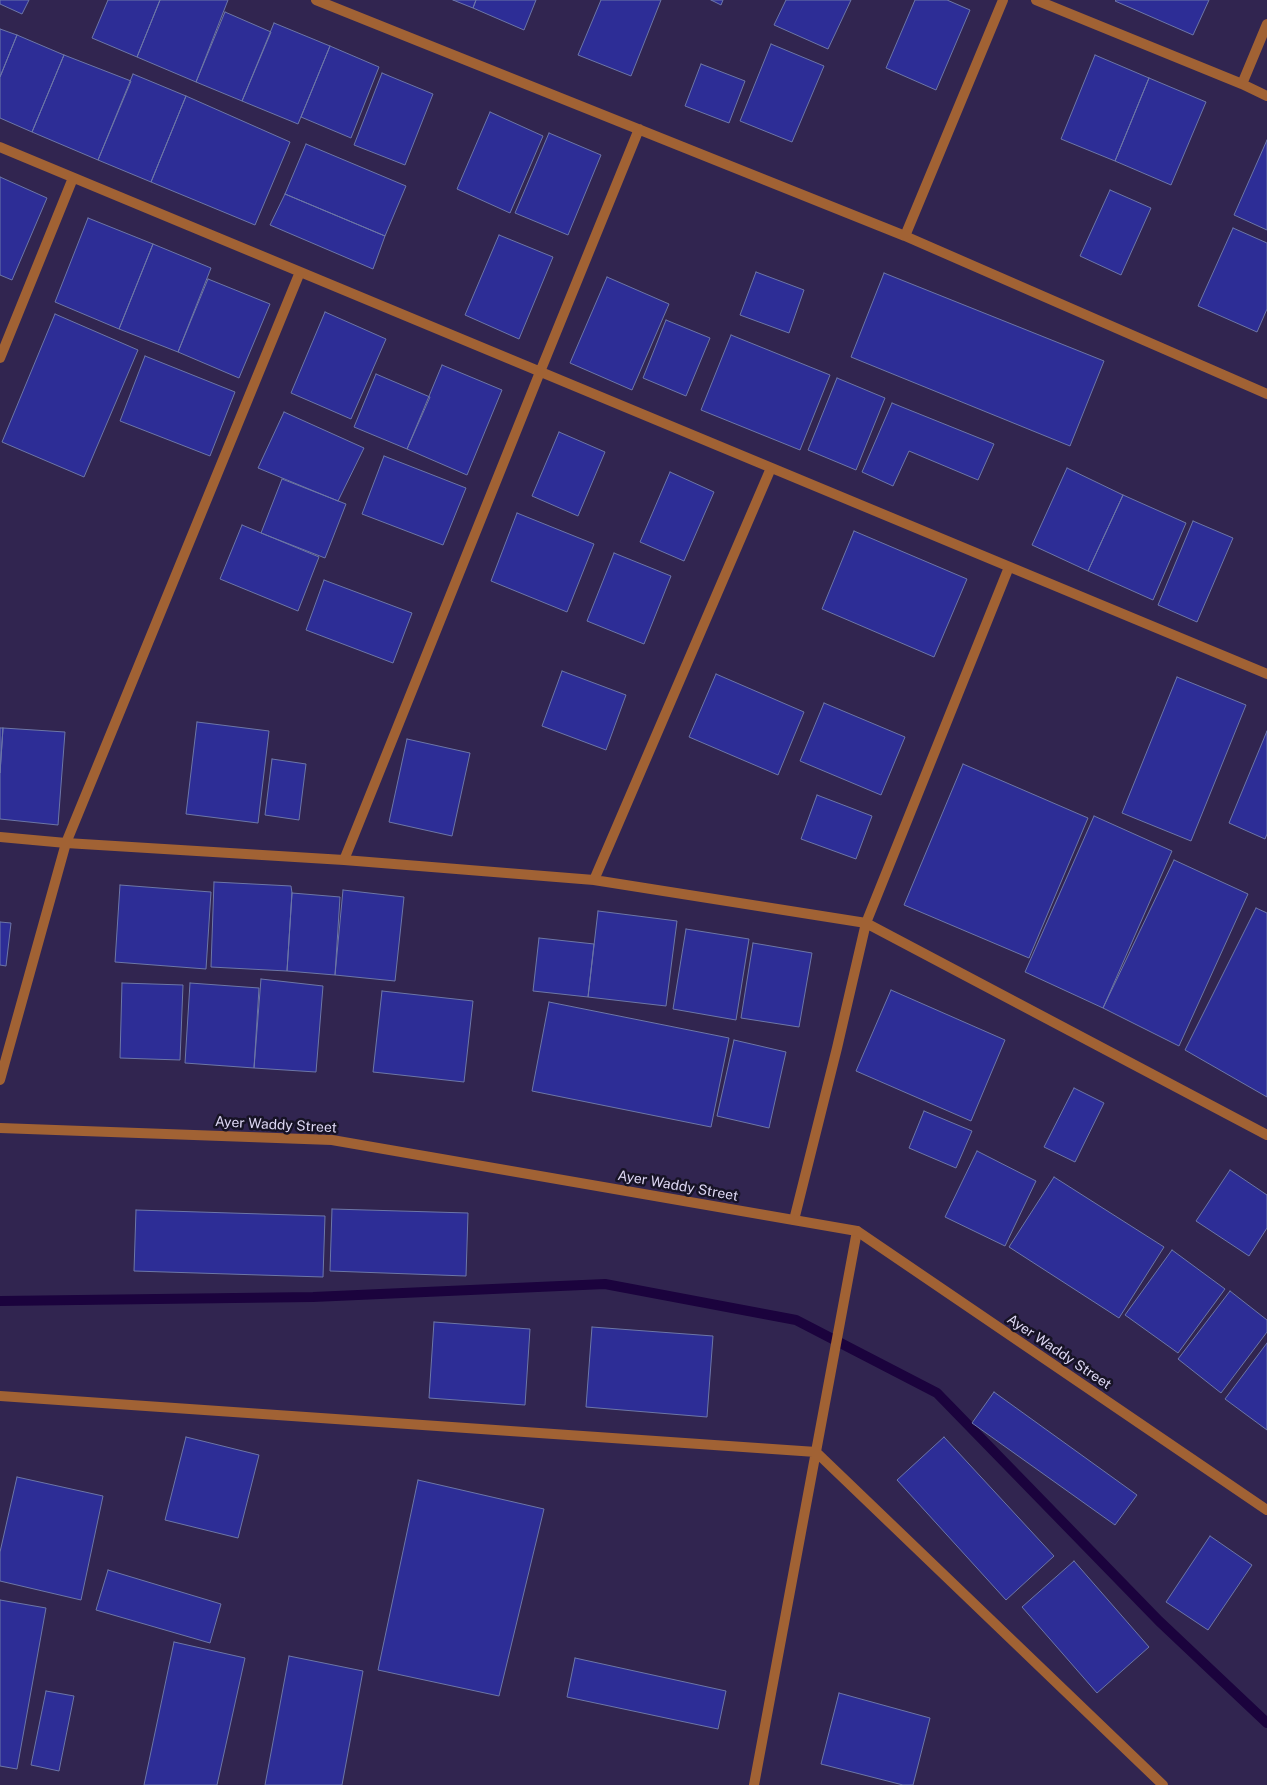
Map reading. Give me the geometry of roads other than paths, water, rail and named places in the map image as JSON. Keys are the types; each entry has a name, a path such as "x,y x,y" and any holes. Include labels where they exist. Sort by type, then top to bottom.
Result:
{"street":[{"path":"316,0 905,236 1267,394"},
{"path":"905,236 1003,0"},
{"path":"1036,0 1267,96"},
{"path":"1242,84 1267,24"},
{"path":"344,860 540,372 640,130"},
{"path":"0,147 1267,674"},
{"path":"0,358 73,178"},
{"path":"0,1080 66,843 300,272"},
{"path":"594,880 771,468"},
{"path":"794,1220 866,923 1010,567"},
{"path":"0,837 66,843 344,860 594,880 866,923 1267,1136"},
{"name":"Ayer Waddy Street","path":"0,1128 332,1140 857,1231 1267,1510"},
{"path":"754,1785 857,1231"},
{"path":"0,1396 816,1452 1164,1785"}],"waterway":[{"path":"0,1301 313,1297 605,1284 796,1320 937,1393 1159,1621 1267,1723"}]}
